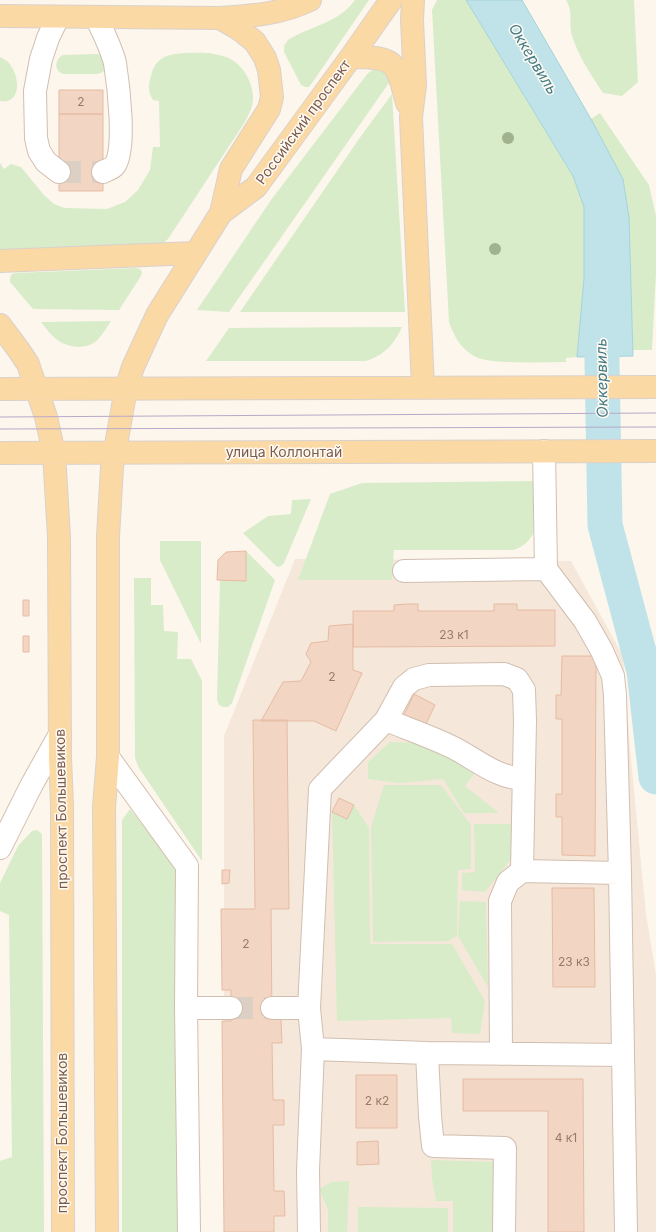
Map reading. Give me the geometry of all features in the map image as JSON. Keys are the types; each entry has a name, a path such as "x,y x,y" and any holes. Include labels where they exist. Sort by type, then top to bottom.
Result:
{"main road":[{"path":"0,16 220,18 276,13 298,6 310,0"},
{"name":"Российский проспект","path":"113,452 126,389 144,340 157,315 195,253 220,213 256,187 391,0"},
{"path":"413,0 412,20 415,85 411,117 423,387"},
{"path":"220,18 239,28 255,42 265,58 269,70 272,97 269,109 231,169 220,213"},
{"path":"351,57 379,58 388,61 394,66 399,72 411,117"},
{"path":"0,261 195,253"},
{"name":"проспект Большевиков","path":"0,325 28,364 38,389 54,453 59,537 60,734 62,805 63,1232"},
{"path":"0,389 650,387"},
{"name":"улица Коллонтай","path":"0,453 650,451"},
{"path":"107,1232 104,807 108,756 108,537 113,452"}],"street":[{"path":"58,17 48,38 41,59 35,91 36,138 39,151 46,162 59,172"},
{"path":"96,17 114,62 122,140 120,155 114,167 103,172"},
{"path":"544,451 546,569 585,621 602,652 613,676 615,695 620,873 626,1232"},
{"path":"404,571 546,569"},
{"path":"309,1232 308,1170 313,1049 309,1008 320,789 386,720 404,687 414,678 429,675 504,674 517,679 524,690 525,721 522,871"},
{"path":"386,720 454,748 501,775 524,779"},
{"path":"0,848 31,786 60,734"},
{"path":"108,756 187,866 186,1008 189,1232"},
{"path":"501,1054 500,901 508,882 522,871 620,873"},
{"path":"186,1008 231,1008"},
{"path":"272,1008 309,1008"},
{"path":"313,1049 427,1053 623,1055"},
{"path":"427,1053 433,1146 505,1148 504,1232"}],"shaded area":[{"path":"295,559 571,561 623,656 630,749 646,914 656,975 656,1232 224,1232 224,736"}],"green space":[{"path":"355,0 369,0 309,87 301,85 284,52 284,46 288,40 341,14"},
{"path":"437,0 466,0 573,176 584,207 584,278 577,357 566,358 566,362 504,362 481,359 469,353 461,345 455,337 449,322 432,10"},
{"path":"566,0 634,0 638,82 622,96 603,93 586,66 572,36 570,27 570,9"},
{"path":"183,53 209,53 229,58 239,65 248,78 252,88 252,104 245,122 168,239 161,245 0,254 0,163 4,169 11,164 21,167 43,194 54,204 65,208 107,209 125,202 138,190 150,170 153,147 160,147 159,101 153,100 149,88 150,79 155,65 164,57 170,55"},
{"path":"98,54 103,57 106,67 103,72 98,74 63,74 58,70 56,65 60,57 63,55"},
{"path":"0,57 7,61 16,76 16,92 14,97 8,101 0,101"},
{"path":"379,69 384,71 391,80 229,312 197,310 271,200 368,73"},
{"path":"392,94 405,312 240,312 361,136"},
{"path":"600,113 649,185 656,216 656,273 652,350 633,350 629,217 623,179 591,119"},
{"path":"140,269 142,272 141,276 119,310 33,309 10,282 12,274 16,273"},
{"path":"111,321 102,335 94,343 83,347 65,344 51,335 41,322"},
{"path":"402,327 396,339 384,352 373,359 366,361 206,361 229,328"},
{"path":"534,481 533,534 520,548 513,550 394,550 392,580 298,580 330,494 362,483"},
{"path":"311,499 284,563 281,566 278,567 275,565 243,533 268,516 291,514 292,500"},
{"path":"160,541 201,541 201,644 160,560"},
{"path":"246,551 275,580 232,703 228,707 223,707 219,705 217,699 220,580 246,580"},
{"path":"134,578 151,578 151,605 163,605 164,631 178,632 177,659 191,659 202,681 202,861 139,768 135,758"},
{"path":"390,742 417,743 456,757 475,773 465,786 499,813 464,813 443,779 399,783 368,779 368,762"},
{"path":"384,785 441,785 471,825 471,869 458,870 457,936 448,941 373,942 371,827"},
{"path":"354,805 369,828 370,944 452,944 485,1001 480,1034 452,1033 451,1018 337,1021 332,812 347,819"},
{"path":"130,809 177,868 177,1232 122,1232 122,820"},
{"path":"474,824 513,824 512,858 485,892 462,890 462,873 475,872"},
{"path":"37,830 42,834 44,1232 0,1232 0,1161 12,1157 9,915 0,911 0,883 18,846 32,831"},
{"path":"460,901 486,902 488,987 458,936"},
{"path":"431,1160 497,1162 497,1232 453,1232 453,1201 436,1201 432,1179"},
{"path":"349,1181 347,1232 328,1232 328,1209 319,1189 332,1182"},
{"path":"358,1207 448,1208 448,1232 358,1232"}],"water":[{"path":"466,0 522,0 591,119 623,179 629,217 633,356 577,357 584,278 584,207 573,176"}],"building":[{"path":"59,90 103,90 103,114 59,114"},
{"path":"59,114 103,114 103,191 59,191"},
{"path":"246,551 246,581 217,580 218,560 226,552"},
{"path":"23,600 29,600 29,616 23,616"},
{"path":"418,604 418,611 494,611 494,604 517,604 517,610 555,610 555,646 353,647 353,611 394,611 394,605"},
{"path":"353,624 353,670 362,673 336,731 314,721 261,721 283,682 301,681 311,662 306,654 311,643 328,641 329,626"},
{"path":"23,636 29,636 29,652 23,652"},
{"path":"562,656 596,656 595,856 562,855 562,817 556,817 556,794 562,794 562,719 556,719 556,695 561,695"},
{"path":"414,694 435,705 425,726 404,715"},
{"path":"253,720 287,720 289,909 271,909 272,1019 281,1019 282,1043 272,1043 273,1100 284,1100 284,1125 273,1125 274,1191 284,1191 285,1216 274,1216 274,1232 224,1232 222,1021 231,1021 231,990 222,990 221,909 255,909"},
{"path":"339,798 354,805 347,819 332,812"},
{"path":"222,870 230,870 229,883 222,884"},
{"path":"552,888 594,888 595,987 553,987"},
{"path":"356,1075 397,1075 397,1128 356,1128"},
{"path":"463,1079 583,1079 584,1232 548,1232 548,1111 463,1111"},
{"path":"378,1141 379,1164 357,1165 357,1142"}],"waterway":[{"name":"Оккервиль","path":"601,308 605,525 644,671 656,777"}],"tunnel":[{"path":"59,172 103,172"},
{"path":"231,1008 272,1008"}],"tram line":[{"path":"0,417 656,413"},
{"path":"0,429 656,427"}]}
